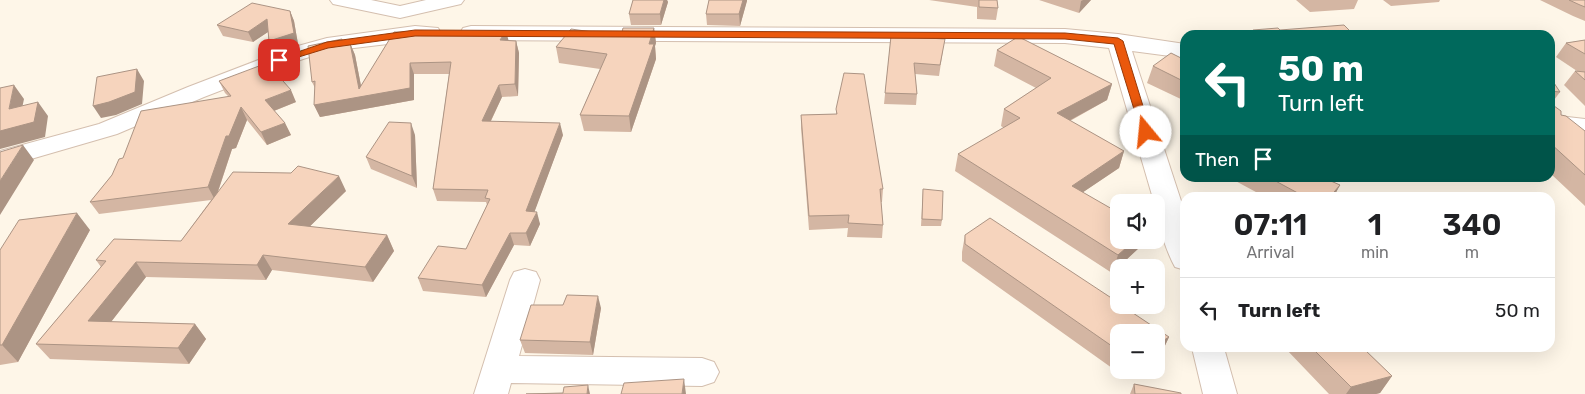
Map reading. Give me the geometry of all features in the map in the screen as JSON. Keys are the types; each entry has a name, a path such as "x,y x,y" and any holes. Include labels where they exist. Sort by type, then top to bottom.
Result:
{"street":[{"path":"340,0 400,12 454,0"},
{"path":"400,12 415,33"},
{"path":"0,160 108,129 196,92 296,54 327,45 415,33 1065,36 1118,41 1180,50"},
{"path":"1118,41 1180,243"},
{"path":"1555,124 1585,127"},
{"path":"525,280 495,381 702,372"},
{"path":"1209,352 1220,394"}],"building":[{"path":"633,0 664,0 660,14 629,14"},
{"path":"709,0 743,0 739,14 706,14"},
{"path":"979,0 997,0 998,8 979,7"},
{"path":"1569,0 1585,0 1585,7 1580,5"},
{"path":"252,3 290,11 294,33 269,41 267,19 248,32 217,25"},
{"path":"1344,25 1349,30 1280,30"},
{"path":"623,28 654,28 649,44 654,44 629,116 580,115 607,54 556,47 571,29 621,36"},
{"path":"1278,28 1280,30 1253,30"},
{"path":"506,31 500,40 516,41 515,84 499,85 482,121 560,123 526,211 537,212 526,233 510,233 482,285 418,278 438,246 466,249 490,199 485,198 488,190 433,189 451,62 410,63 410,88 314,105 315,81 312,82 308,46 342,39 343,45 350,43 359,89 394,32"},
{"path":"891,36 945,39 940,65 914,63 917,94 885,93"},
{"path":"1016,38 1021,38 1112,84 1057,113 1124,151 1072,186 1110,208 1110,249 1125,249 1118,255 958,154 1020,118 1004,109 1051,78 997,50"},
{"path":"1585,40 1585,54 1566,43"},
{"path":"1171,53 1180,58 1180,80 1153,66"},
{"path":"267,63 291,90 265,100 285,123 261,132 241,107 229,136 226,136 208,187 90,202 112,175 119,159 123,158 141,111 231,96 219,81"},
{"path":"137,69 135,92 93,106 97,77"},
{"path":"1575,71 1585,72 1585,80"},
{"path":"844,73 864,74 883,189 880,189 883,225 848,223 849,215 809,216 801,115 837,114 836,109"},
{"path":"1555,84 1560,92 1555,92"},
{"path":"14,85 9,109 38,102 34,122 0,131 0,88"},
{"path":"1555,107 1561,111 1561,115 1566,116 1585,131 1585,175 1555,148"},
{"path":"389,122 411,123 412,176 366,157"},
{"path":"23,145 0,181 0,152"},
{"path":"298,166 339,176 288,224 387,235 365,267 263,255 257,265 136,262 88,321 195,324 178,348 36,344 106,261 96,260 114,239 181,241 233,172 291,173"},
{"path":"1277,182 1333,182 1340,185 1334,192 1296,192"},
{"path":"923,189 943,191 942,220 922,219"},
{"path":"77,213 2,345 0,345 0,250 19,220"},
{"path":"990,218 1110,297 1110,314 1134,314 1150,324 1110,324 1110,345 965,244 965,235"},
{"path":"567,295 598,296 590,342 520,340 531,305 563,305"},
{"path":"1316,352 1367,352 1392,376 1351,387"},
{"path":"684,379 682,394 621,394 624,383"},
{"path":"1134,384 1181,393 1181,394 1135,394"},
{"path":"588,385 587,394 526,394 563,393 564,387"}],"route":[{"path":"279,60 327,45 415,33 1065,36 1118,41 1146,132"}]}
